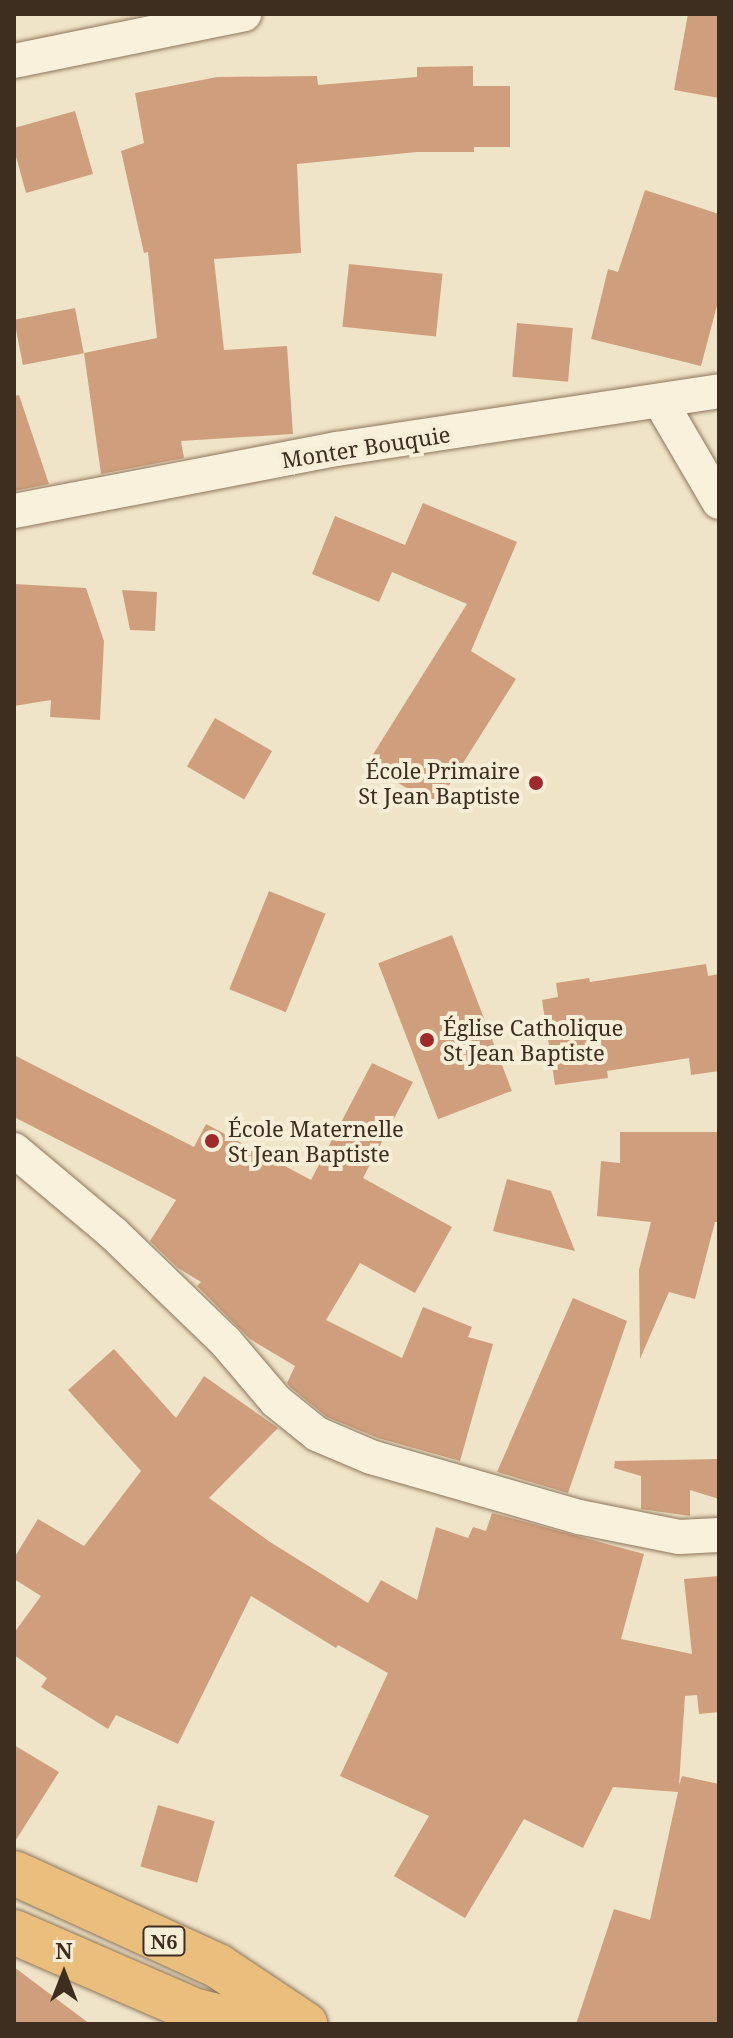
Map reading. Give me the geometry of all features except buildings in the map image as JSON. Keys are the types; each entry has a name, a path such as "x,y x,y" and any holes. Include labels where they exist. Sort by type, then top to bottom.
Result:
{"highway":[{"name":"N6","path":"14,1873 218,1966 305,2024"},
{"name":"N6","path":"14,1932 192,2018 251,2024"}],"street":[{"path":"14,61 244,14"},
{"name":"Monter Bouquie","path":"14,511 337,449 719,391"},
{"path":"660,401 719,502"},
{"path":"14,1150 113,1233 225,1341 276,1401 317,1434 371,1457 579,1517 679,1537 719,1535"},
{"path":"192,2018 218,1966"}],"place":[{"name":"École Primaire St Jean Baptiste","path":"536,783"},
{"name":"Église Catholique St Jean Baptiste","path":"427,1040"},
{"name":"École Maternelle St Jean Baptiste","path":"212,1141"}]}
